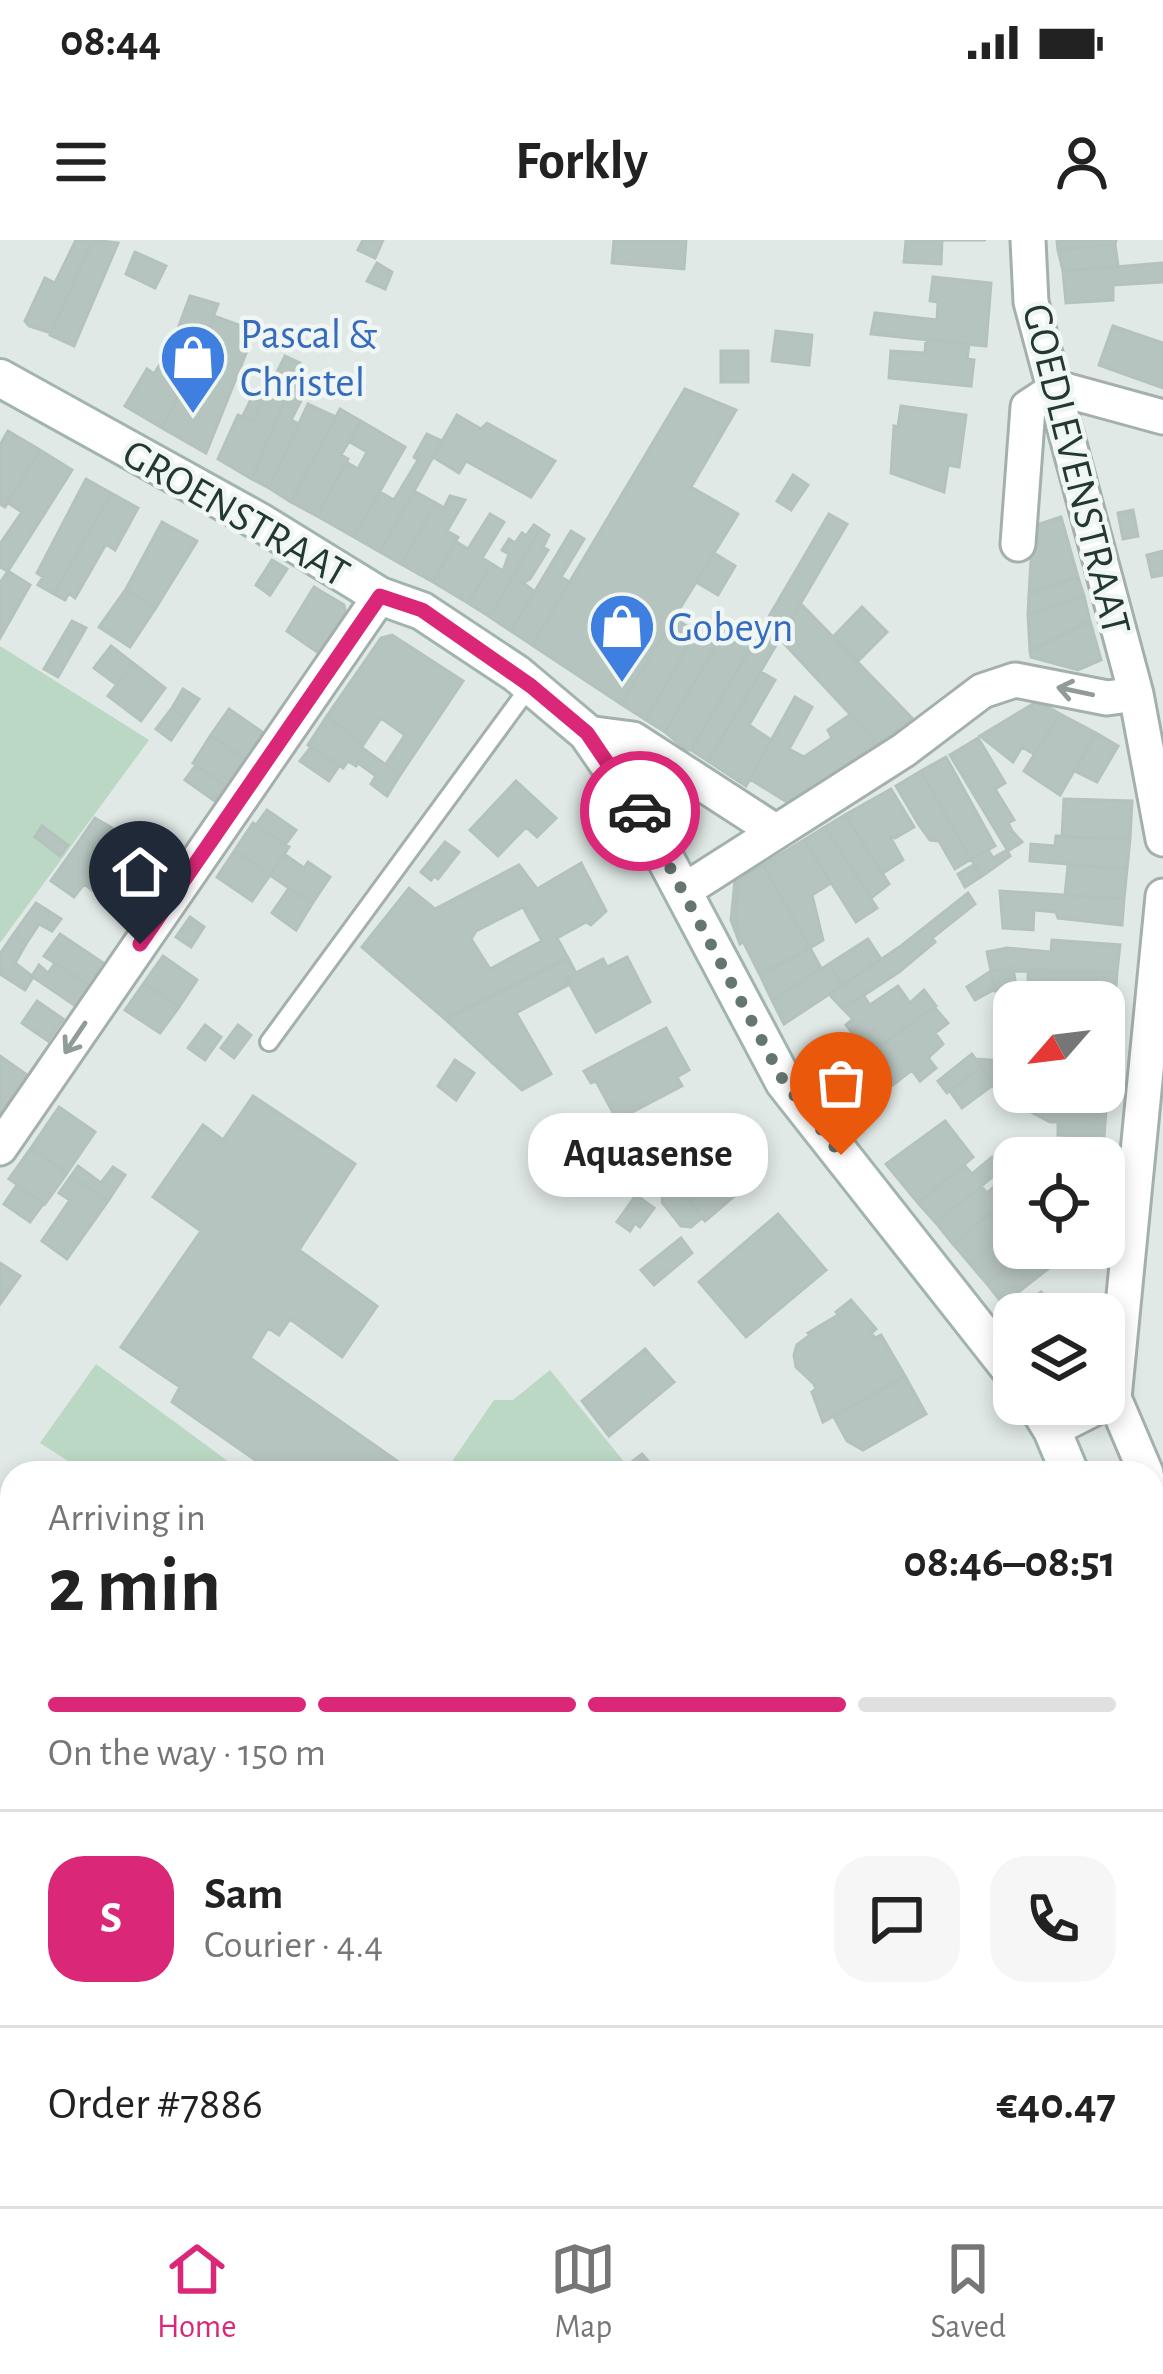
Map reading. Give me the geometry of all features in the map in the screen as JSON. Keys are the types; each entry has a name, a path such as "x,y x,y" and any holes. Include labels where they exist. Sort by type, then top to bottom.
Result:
{"street":[{"name":"GOEDLEVENSTRAAT","path":"1028,240 1031,302 1136,694 1163,839"},
{"name":"GROENSTRAAT","path":"0,378 260,522 380,596 422,610 531,686 587,733 638,808 784,1082 993,1347"},
{"path":"1018,544 1028,407 1057,388 1163,417"},
{"path":"0,1148 380,596"},
{"path":"682,892 904,750 982,691 1015,680 1107,698 1136,694"},
{"name":"GROENSTRAAT","path":"587,733 633,739 775,831"},
{"path":"1119,1293 1162,906"},
{"path":"1048,1425 1064,1461"},
{"path":"1120,1425 1139,1461"}],"lane":[{"path":"269,1042 531,686"}],"green space":[{"path":"0,646 149,740 0,943"},
{"path":"96,1364 228,1461 68,1461 40,1443"},
{"path":"550,1370 623,1461 452,1461 494,1400 513,1400"}],"building":[{"path":"76,240 93,240 51,333 29,326 25,321 45,278 55,283"},
{"path":"93,240 118,243 74,346 50,335"},
{"path":"363,240 383,240 375,258 358,250"},
{"path":"614,240 686,240 684,269 612,263"},
{"path":"906,240 942,240 941,264 904,262"},
{"path":"1057,240 1116,240 1115,244 1058,250"},
{"path":"1115,244 1118,266 1063,271 1058,250"},
{"path":"135,252 166,266 155,288 126,274"},
{"path":"377,263 392,272 385,289 367,281"},
{"path":"1163,263 1163,282 1113,285 1113,300 1066,303 1063,271"},
{"path":"933,277 991,283 986,346 871,334 875,313 937,320 938,302 930,301"},
{"path":"190,296 218,304 197,360 162,428 125,406 147,369 154,374 162,361 165,364"},
{"path":"214,316 255,331 206,453 162,428"},
{"path":"1113,326 1163,343 1163,388 1099,365"},
{"path":"776,331 812,335 809,365 772,361"},
{"path":"926,339 969,344 967,359 974,360 971,386 889,378 891,351 925,353"},
{"path":"721,351 748,351 748,382 721,382"},
{"path":"285,356 300,363 252,479 218,459 238,415 253,422"},
{"path":"294,378 310,383 291,420 299,424 269,488 252,479"},
{"path":"685,389 736,410 691,487 738,514 621,704 532,645"},
{"path":"255,391 264,395 253,422 242,418"},
{"path":"308,404 336,417 291,502 269,488"},
{"path":"901,406 966,415 959,467 948,465 944,492 891,473 894,426 898,427"},
{"path":"340,409 361,421 341,455 348,459 317,516 291,502"},
{"path":"457,415 481,429 487,423 555,461 531,497 466,461 459,473 433,457"},
{"path":"361,421 405,447 354,537 317,516 346,462 358,469 367,452 350,442"},
{"path":"8,431 40,450 5,507 0,504 0,445"},
{"path":"427,434 442,441 380,552 354,537 380,492 394,500"},
{"path":"40,450 72,470 8,571 0,567 0,544 22,512 8,503"},
{"path":"793,475 808,485 791,510 777,501"},
{"path":"86,479 111,493 54,594 38,585 43,577 37,573"},
{"path":"414,491 436,503 401,564 380,552"},
{"path":"111,493 138,508 115,550 106,544 75,598 69,593 65,600 54,594"},
{"path":"450,496 465,500 447,531 458,537 433,582 401,564 436,503 444,508"},
{"path":"1133,510 1138,536 1123,539 1118,513"},
{"path":"490,514 504,522 482,558 492,564 468,603 433,582 455,541 468,549"},
{"path":"829,514 847,524 708,761 691,750"},
{"path":"1061,517 1078,577 1029,594 1033,526"},
{"path":"162,522 197,541 155,609 126,589"},
{"path":"534,525 540,529 490,617 468,603 492,564 503,571 509,554 502,550 509,539 515,543"},
{"path":"540,529 549,535 543,547 548,550 523,583 534,591 511,631 490,617"},
{"path":"571,531 584,539 561,577 570,582 532,645 511,631"},
{"path":"1163,551 1163,575 1152,577 1147,555"},
{"path":"714,553 735,566 718,595 696,582"},
{"path":"272,560 287,569 270,595 256,585"},
{"path":"8,571 30,585 0,638 0,583"},
{"path":"1078,577 1084,596 1028,614 1029,594"},
{"path":"314,587 344,605 346,616 320,654 287,631"},
{"path":"126,589 155,609 130,647 99,627"},
{"path":"1084,596 1090,621 1030,651 1028,614"},
{"path":"801,604 912,718 878,744 780,639"},
{"path":"862,607 887,632 858,661 834,636"},
{"path":"674,618 696,632 646,720 621,704"},
{"path":"72,621 86,628 58,677 44,669"},
{"path":"1090,621 1101,660 1078,670 1031,657 1030,651"},
{"path":"728,625 754,641 691,750 686,750 665,732"},
{"path":"696,632 717,644 665,732 646,720"},
{"path":"392,635 463,681 400,775 386,764 405,735 381,718 363,745 327,716 381,638"},
{"path":"111,646 133,663 117,685 94,668"},
{"path":"133,663 165,688 141,721 108,696"},
{"path":"761,672 775,680 749,725 771,740 746,786 708,761"},
{"path":"183,689 199,699 186,718 172,708"},
{"path":"795,697 812,707 789,749 804,757 832,738 828,730 851,714 878,744 790,804 750,779"},
{"path":"1038,701 1060,714 1034,754 1022,747 1013,762 980,736"},
{"path":"172,708 186,718 171,740 156,729"},
{"path":"229,709 265,734 246,760 211,735"},
{"path":"1060,714 1096,733 1060,795 1024,771"},
{"path":"327,716 400,775 387,796 371,784 376,776 358,763 348,761 343,768 308,745"},
{"path":"1096,733 1118,746 1097,782 1075,771"},
{"path":"211,735 246,760 228,787 193,763"},
{"path":"978,738 1005,783 995,789 1014,820 1008,823 1012,831 1022,842 1008,851 950,755"},
{"path":"311,747 339,766 329,781 300,761"},
{"path":"946,757 995,846 971,859 921,771"},
{"path":"196,765 225,785 215,801 185,780"},
{"path":"921,771 971,859 955,869 939,841 930,840 919,825 896,786"},
{"path":"516,781 556,818 537,837 526,827 498,856 470,830"},
{"path":"891,789 914,827 895,838 889,835 903,860 883,873 845,815"},
{"path":"1064,799 1132,801 1130,839 1062,837"},
{"path":"267,810 296,830 285,845 256,825"},
{"path":"845,815 889,884 871,898 825,827"},
{"path":"95,818 112,828 97,849 82,837"},
{"path":"253,823 289,847 270,875 235,850"},
{"path":"42,826 68,845 60,856 35,837"},
{"path":"825,827 877,908 856,922 804,840"},
{"path":"1056,836 1130,839 1127,869 1030,861 1031,844 1055,846"},
{"path":"82,837 156,891 140,916 102,888 98,894 84,884 74,897 51,881"},
{"path":"141,838 176,863 156,891 121,866"},
{"path":"804,840 831,883 812,895 823,940 810,948 763,865"},
{"path":"445,842 459,852 438,879 431,880 421,872"},
{"path":"235,850 270,875 252,901 217,877"},
{"path":"988,850 993,858 1007,850 1010,856 982,876 971,859"},
{"path":"284,854 330,877 312,904 270,875"},
{"path":"581,863 606,911 591,925 586,922 557,938 568,958 445,1019 362,947 409,888 435,909 519,865 537,889","holes":["523,907 542,941 490,969 471,939 476,931"]},
{"path":"975,864 982,876 965,887 958,874"},
{"path":"763,865 810,948 760,975 738,931 735,906 739,880"},
{"path":"1068,865 1127,869 1124,899 1065,895"},
{"path":"735,880 739,880 735,919 740,944 731,920"},
{"path":"289,888 312,904 296,930 272,913"},
{"path":"1000,891 1124,899 1122,925 1058,918 1056,912 1034,910 1033,930 1003,928"},
{"path":"968,893 975,904 899,972 843,1009 829,994 901,946"},
{"path":"36,903 61,919 52,931 39,924 26,944 13,935"},
{"path":"190,917 204,927 191,947 176,937"},
{"path":"60,934 106,965 91,986 44,956"},
{"path":"13,935 26,944 15,963 32,976 39,965 48,973 55,963 91,986 77,1007 33,977 25,990 0,974 0,954"},
{"path":"868,939 881,959 843,985 829,964"},
{"path":"1052,940 1120,945 1117,972 991,971 987,952 1007,948 1051,952"},
{"path":"810,948 821,968 772,1000 760,975"},
{"path":"163,956 197,980 179,1007 144,983"},
{"path":"627,957 650,1002 596,1032 566,978 603,959 607,967"},
{"path":"568,958 576,973 566,978 570,984 516,1013 551,1074 522,1090 445,1019"},
{"path":"829,964 843,985 784,1024 772,1000"},
{"path":"1013,968 1015,981 993,981 991,971"},
{"path":"1028,969 1117,972 1116,981 1028,980"},
{"path":"991,971 993,990 975,1000 967,987"},
{"path":"144,983 179,1007 160,1033 125,1010"},
{"path":"898,986 910,1003 924,990 936,1006 869,1054 846,1025 853,1019 843,1009 863,995 870,1005"},
{"path":"37,1001 63,1019 48,1041 22,1023"},
{"path":"934,1007 948,1023 935,1033 943,1044 928,1058 936,1068 920,1081 912,1070 893,1085 869,1054"},
{"path":"205,1025 221,1037 205,1060 188,1048"},
{"path":"238,1025 251,1035 234,1058 221,1048"},
{"path":"666,1028 689,1070 677,1077 682,1086 617,1120 596,1081 591,1083 584,1071"},
{"path":"972,1054 981,1067 947,1093 938,1081"},
{"path":"0,1056 30,1077 0,1120"},
{"path":"976,1059 993,1060 993,1085"},
{"path":"455,1060 474,1073 456,1100 438,1086"},
{"path":"981,1067 993,1085 962,1108 950,1091"},
{"path":"253,1096 355,1164 299,1250 377,1306 342,1357 290,1319 279,1335 268,1328 250,1358 397,1461 257,1461 172,1402 180,1387 121,1347 201,1231 153,1197 203,1125 223,1140"},
{"path":"59,1107 95,1132 67,1173 31,1148"},
{"path":"1033,1113 1106,1113 1104,1137 1058,1135 1058,1122"},
{"path":"945,1121 973,1157 918,1203 886,1164"},
{"path":"718,1137 753,1180 705,1221 670,1176"},
{"path":"630,1142 644,1167 625,1177 611,1152"},
{"path":"31,1148 67,1173 45,1204 9,1179"},
{"path":"993,1158 993,1176 936,1223 918,1203 964,1165 972,1174"},
{"path":"78,1166 101,1183 113,1167 125,1175 108,1201 71,1176"},
{"path":"71,1176 108,1201 67,1259 42,1241 70,1200 59,1193"},
{"path":"675,1182 703,1217 691,1227 681,1226 662,1202 663,1192"},
{"path":"17,1185 44,1203 30,1222 4,1204"},
{"path":"981,1186 987,1193 993,1188 993,1211 953,1244 936,1223"},
{"path":"636,1195 654,1208 640,1227 635,1223 630,1231 617,1222"},
{"path":"993,1211 993,1245 970,1264 953,1244"},
{"path":"778,1214 826,1270 746,1337 699,1282"},
{"path":"681,1238 692,1253 654,1285 641,1270"},
{"path":"993,1244 993,1269 1004,1269 987,1284 970,1264"},
{"path":"0,1263 20,1276 0,1304"},
{"path":"1004,1269 1048,1269 1017,1293 994,1293 987,1284"},
{"path":"851,1300 876,1329 871,1333 875,1338 881,1335 905,1376 823,1422 812,1392 814,1384 796,1367 794,1355 808,1333 838,1315"},
{"path":"645,1349 674,1382 609,1436 582,1401"},
{"path":"905,1376 926,1414 863,1450 847,1441 834,1417"}],"way so far":[{"path":"640,811 784,1082 841,1155"}],"place":[{"name":"Pascal & Christel","path":"193,416"},
{"name":"Gobeyn","path":"622,685"},
{"name":"Aquasense","path":"841,1155"}],"route":[{"path":"140,944 380,596 422,610 517,674 587,733 640,811"}]}
